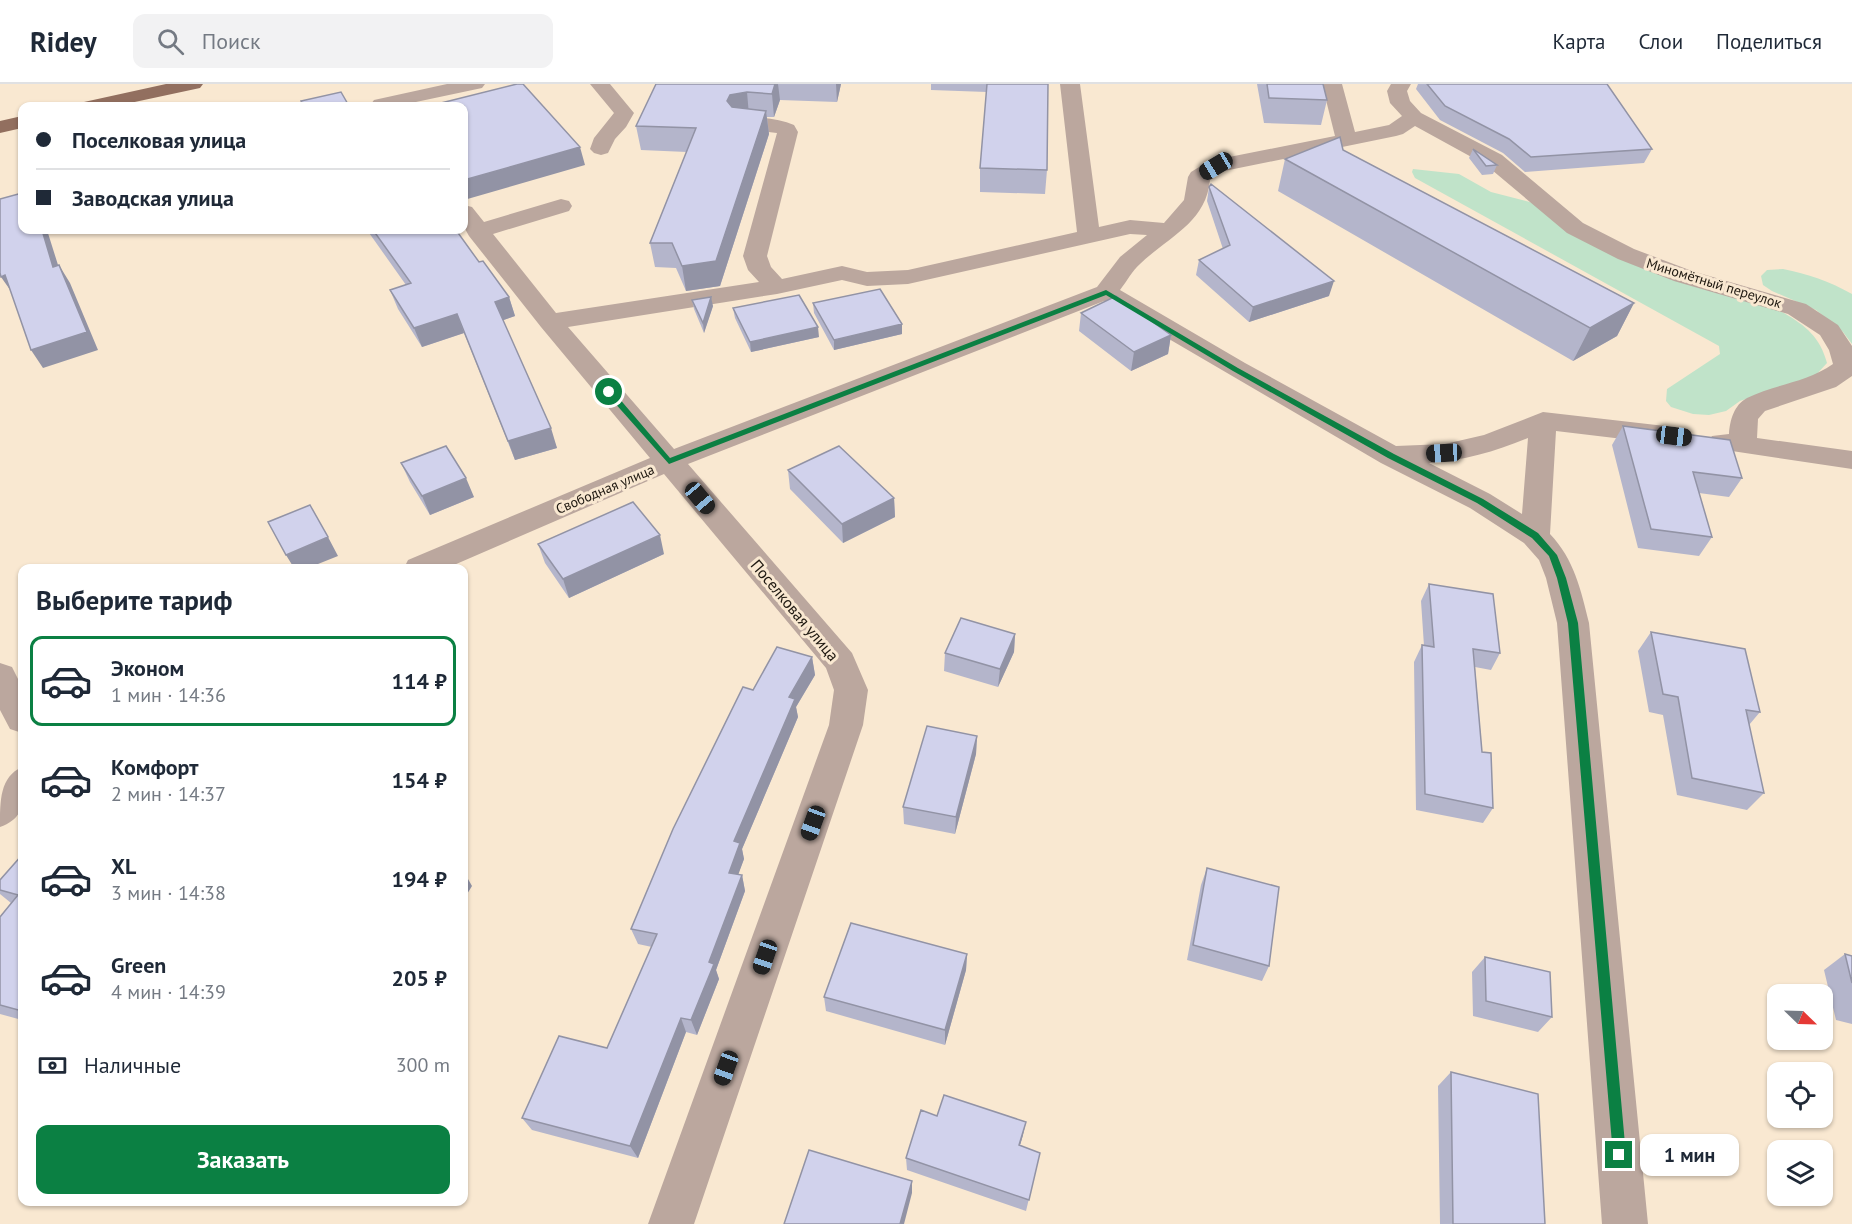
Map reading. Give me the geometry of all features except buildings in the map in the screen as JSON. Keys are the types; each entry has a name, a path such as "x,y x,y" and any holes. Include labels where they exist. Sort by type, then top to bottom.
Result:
{"main road":[{"path":"110,102 193,84"},
{"path":"0,127 18,123"}],"street":[{"path":"395,102 475,84"},
{"path":"600,84 624,113 623,118 605,135 601,142 601,149"},
{"path":"1070,84 1089,238"},
{"path":"1332,84 1347,141"},
{"path":"1401,84 1397,91 1400,102 1414,117"},
{"path":"368,86 380,102"},
{"name":"Свободная улица","path":"428,564 669,461 1106,292 1118,280 1130,260 1169,230 1196,198 1199,177 1216,166 1396,130 1414,117"},
{"name":"Миномётный переулок","path":"1414,117 1494,160 1575,228 1615,249 1683,276 1797,309 1829,330 1842,350 1846,367 1827,381 1755,405 1744,418 1742,445"},
{"path":"742,124 779,126 787,129 788,132 755,256 760,270 777,287"},
{"path":"470,221 561,206"},
{"name":"Поселковая улица","path":"470,221 550,322 840,662 851,690 846,725 671,1224"},
{"path":"550,322 777,287 842,273 867,279 908,277 1130,227 1169,230"},
{"path":"1106,292 1236,369 1391,456 1480,501 1535,536 1552,555 1562,578 1573,623 1625,1224"},
{"path":"1535,536 1543,421"},
{"path":"1391,456 1444,453 1482,444 1543,421 1852,460"},
{"path":"0,676 18,711"},
{"path":"0,811 18,787"}],"green space":[{"path":"1413,169 1459,174 1491,192 1541,205 1585,230 1784,313 1811,333 1820,346 1827,363 1815,376 1740,401 1726,411 1709,415 1693,414 1671,407 1666,401 1667,389 1720,354 1719,346 1415,178"},
{"path":"1783,269 1818,278 1852,294 1852,344 1843,332 1816,310 1763,285 1761,276 1767,270"}],"route":[{"path":"609,392 669,461 1106,292 1236,369 1391,456 1480,501 1535,536 1552,555 1562,578 1573,623 1619,1155"}]}
